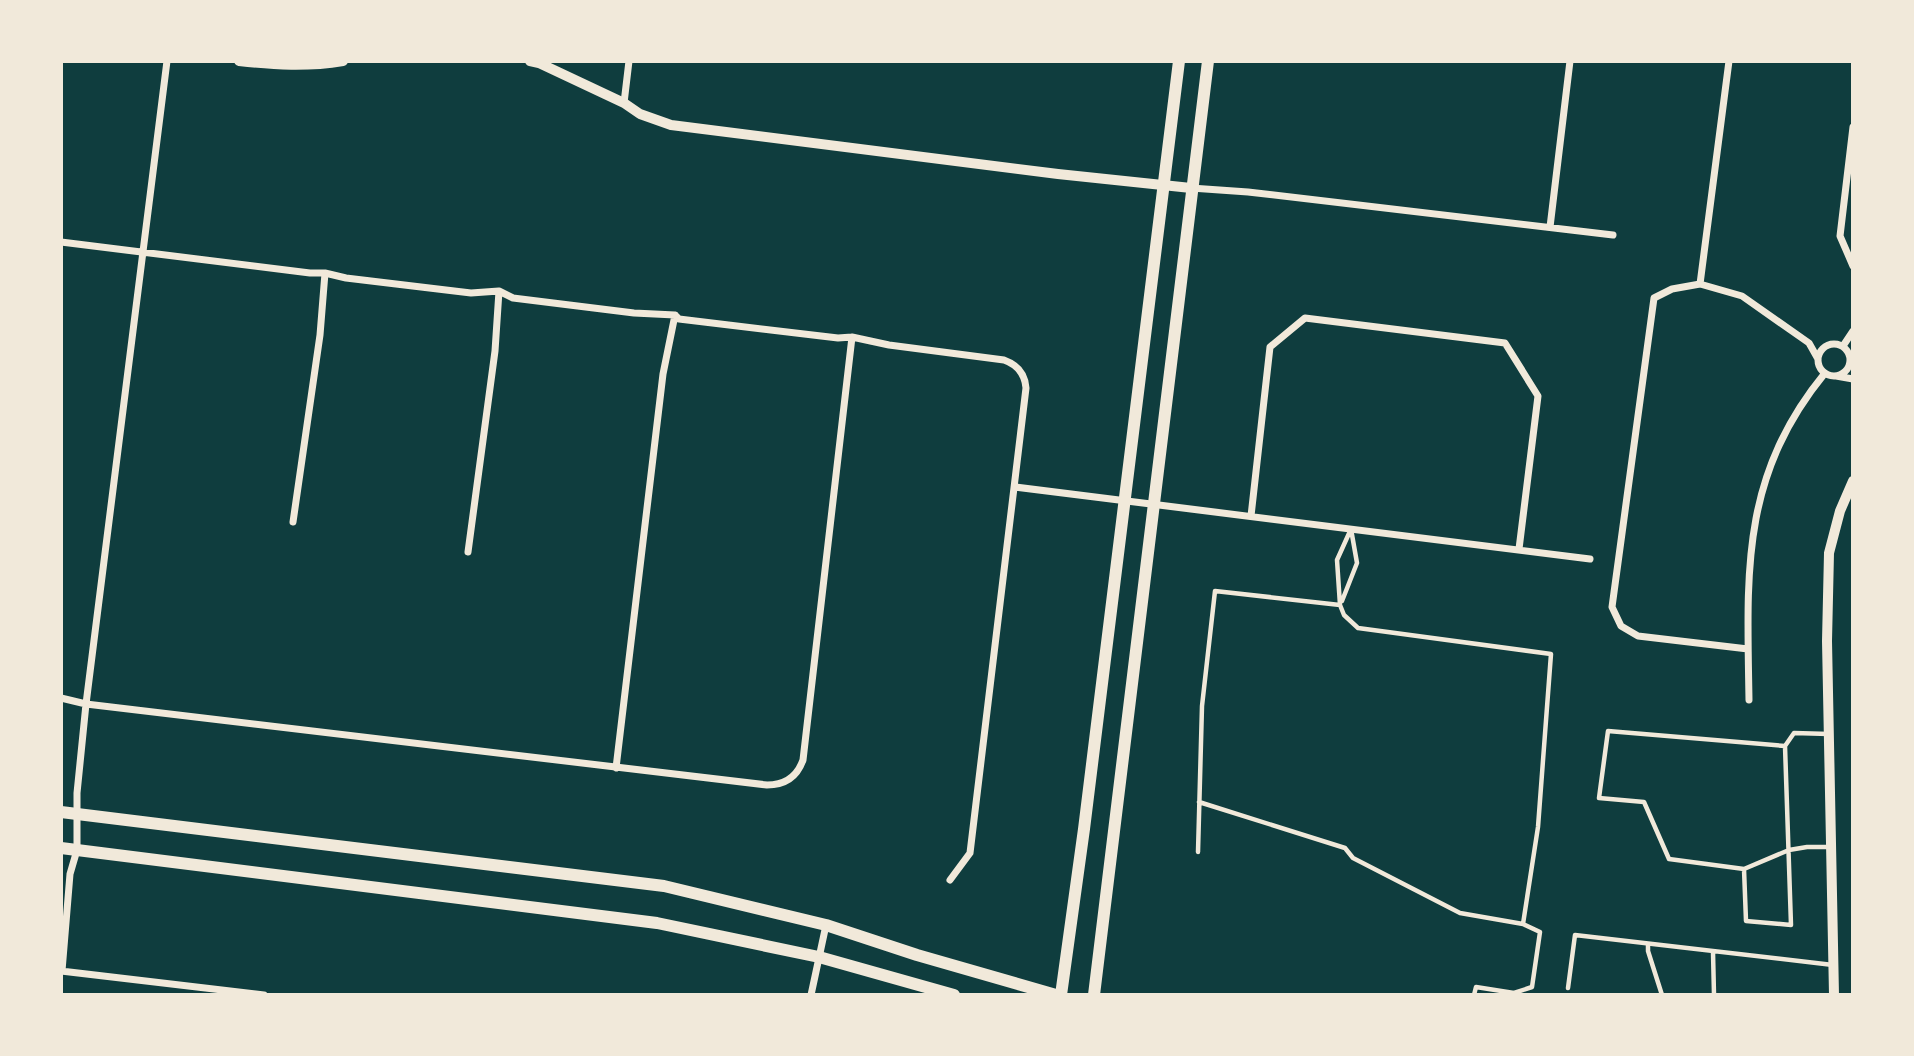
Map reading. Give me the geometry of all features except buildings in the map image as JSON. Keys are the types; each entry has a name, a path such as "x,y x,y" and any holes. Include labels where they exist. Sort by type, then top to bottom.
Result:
{"main road":[{"path":"61,812 664,886 826,925 917,955 1059,995 1084,829 1179,61"},
{"path":"1094,995 1208,61"},
{"path":"61,848 657,923 819,957 954,995"}],"street":[{"path":"167,61 86,704 77,793 77,850 70,874 62,971 264,995"},
{"path":"239,61 280,66 310,66 343,61"},
{"path":"530,61 624,103 640,114 671,125 703,131 1058,174 1248,192 1613,235"},
{"path":"624,103 629,61"},
{"path":"1550,228 1570,61"},
{"path":"1700,284 1729,61"},
{"path":"1853,127 1840,236 1853,266"},
{"path":"61,242 471,293 499,291 513,298 634,313 675,315 679,318 838,338 852,337 889,345 1004,360 1019,369 1027,388 970,853 950,880"},
{"path":"293,522 320,335 325,273"},
{"path":"1748,649 1638,636 1621,626 1612,607 1654,298 1672,289 1700,284 1742,296 1809,342 1825,373 1853,379"},
{"path":"468,552 495,351 499,291"},
{"path":"616,768 663,374 675,315"},
{"path":"1251,516 1270,347 1305,318 1505,343 1538,396 1518,549"},
{"path":"1843,346 1853,331"},
{"path":"61,698 86,704 616,768 774,785 793,777 803,760 852,337"},
{"path":"1809,342 1843,346"},
{"path":"1818,359 1829,344"},
{"path":"1835,376 1845,372 1851,361 1843,346"},
{"path":"1749,700 1747,603 1751,537 1765,479 1783,437 1803,400 1825,373"},
{"path":"1834,995 1827,640 1829,553 1840,511 1853,481"},
{"path":"1015,487 1590,559"},
{"path":"811,995 826,925"}],"lane":[{"path":"1351,529 1337,560 1340,605 1344,615 1358,628 1551,654 1538,827 1523,924"},
{"path":"1340,605 1357,563 1351,529"},
{"path":"1198,852 1202,706 1215,591 1340,605"},
{"path":"1785,746 1608,731 1599,798 1644,802 1669,859 1744,869 1789,850 1832,847"},
{"path":"1744,869 1746,921 1791,925 1785,746 1794,733 1829,734"},
{"path":"1199,802 1345,848 1353,859 1460,913 1523,924 1540,932 1532,987 1514,994 1476,987 1474,995"},
{"path":"1568,988 1575,936 1833,965"},
{"path":"1648,944 1662,995"},
{"path":"1713,952 1714,995"}]}
